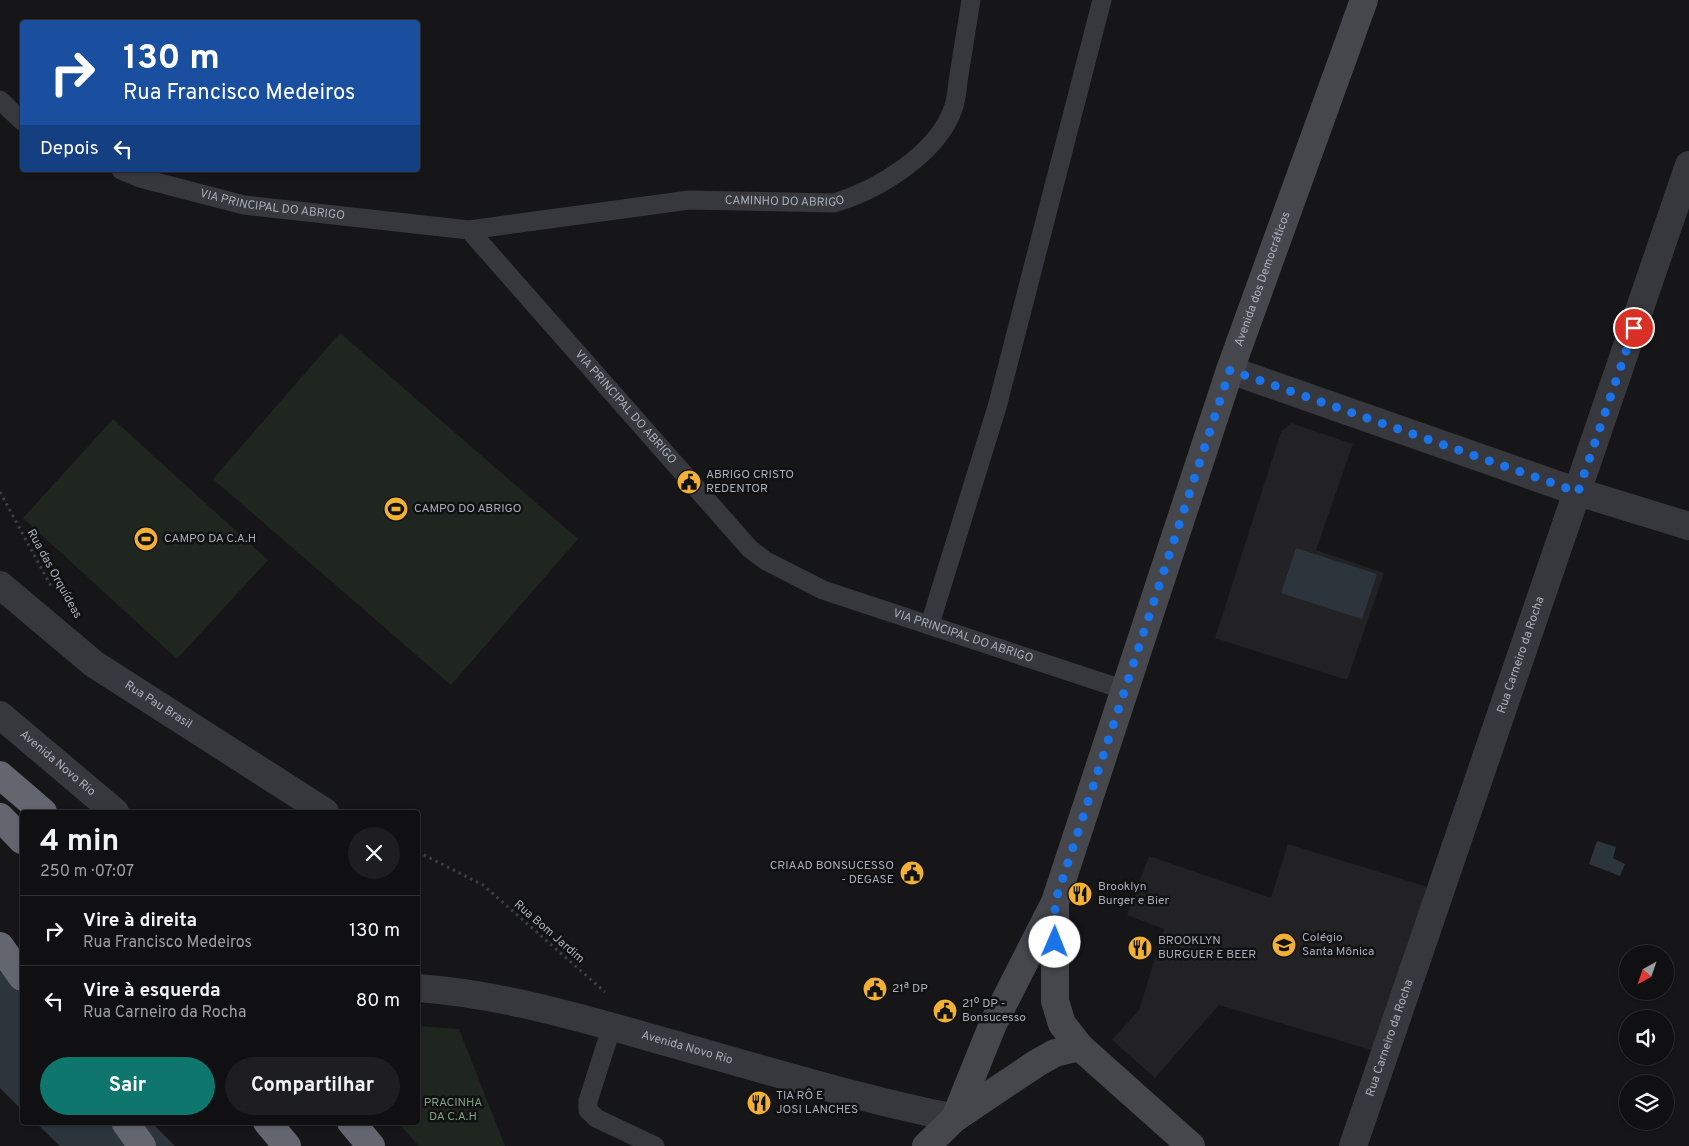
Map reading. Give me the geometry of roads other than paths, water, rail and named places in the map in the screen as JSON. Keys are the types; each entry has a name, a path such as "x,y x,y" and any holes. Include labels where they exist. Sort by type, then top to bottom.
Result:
{"highway":[{"path":"0,776 41,810"},
{"path":"0,817 20,838"},
{"path":"0,946 20,974"},
{"path":"127,1125 142,1146"},
{"path":"270,1125 287,1146"},
{"path":"353,1125 371,1146"}],"street":[{"name":"Avenida dos Democráticos","path":"955,1118 993,1024 1055,902 1230,370 1364,0"},
{"name":"Rua Carneiro da Rocha","path":"1353,1146 1689,165"},
{"path":"1230,370 1578,492 1689,526"},
{"name":"Rua Pau Brasil","path":"0,585 94,664 322,810"},
{"name":"Avenida Novo Rio","path":"0,715 113,810"},
{"name":"Avenida dos Democráticos","path":"926,1146 955,1118 1037,1064 1055,1053 1080,1047 1062,1024 1054,1001 1055,902"},
{"name":"Avenida Novo Rio","path":"420,983 612,1026 866,1099 955,1118"},
{"path":"1080,1047 1191,1146"}],"lane":[{"name":"CAMINHO DO ABRIGO","path":"469,230 689,200 834,203 877,187 927,148 941,133 953,108 971,0"},
{"path":"930,624 999,398 1102,0"},
{"path":"0,100 20,118"},
{"name":"VIA PRINCIPAL DO ABRIGO","path":"126,172 140,178 244,205 469,230 750,549 779,568 823,590 1125,690"},
{"path":"612,1026 588,1101 588,1110 596,1118 655,1146"}],"place":[{"name":"ABRIGO CRISTO REDENTOR","path":"689,482"},
{"name":"CAMPO DO ABRIGO","path":"396,509"},
{"name":"CAMPO DA C.A.H","path":"146,539"},
{"name":"CRIAAD BONSUCESSO - DEGASE","path":"912,873"},
{"name":"Brooklyn Burger e Bier","path":"1080,894"},
{"name":"Colégio Santa Mônica","path":"1284,945"},
{"name":"BROOKLYN BURGUER E BEER","path":"1140,948"},
{"name":"21ª DP","path":"875,989"},
{"name":"21º DP - Bonsucesso","path":"945,1011"},
{"name":"TIA RÔ E JOSI LANCHES","path":"759,1103"}],"park label":[{"name":"PRACINHA DA C.A.H","path":"453,1110"}]}
